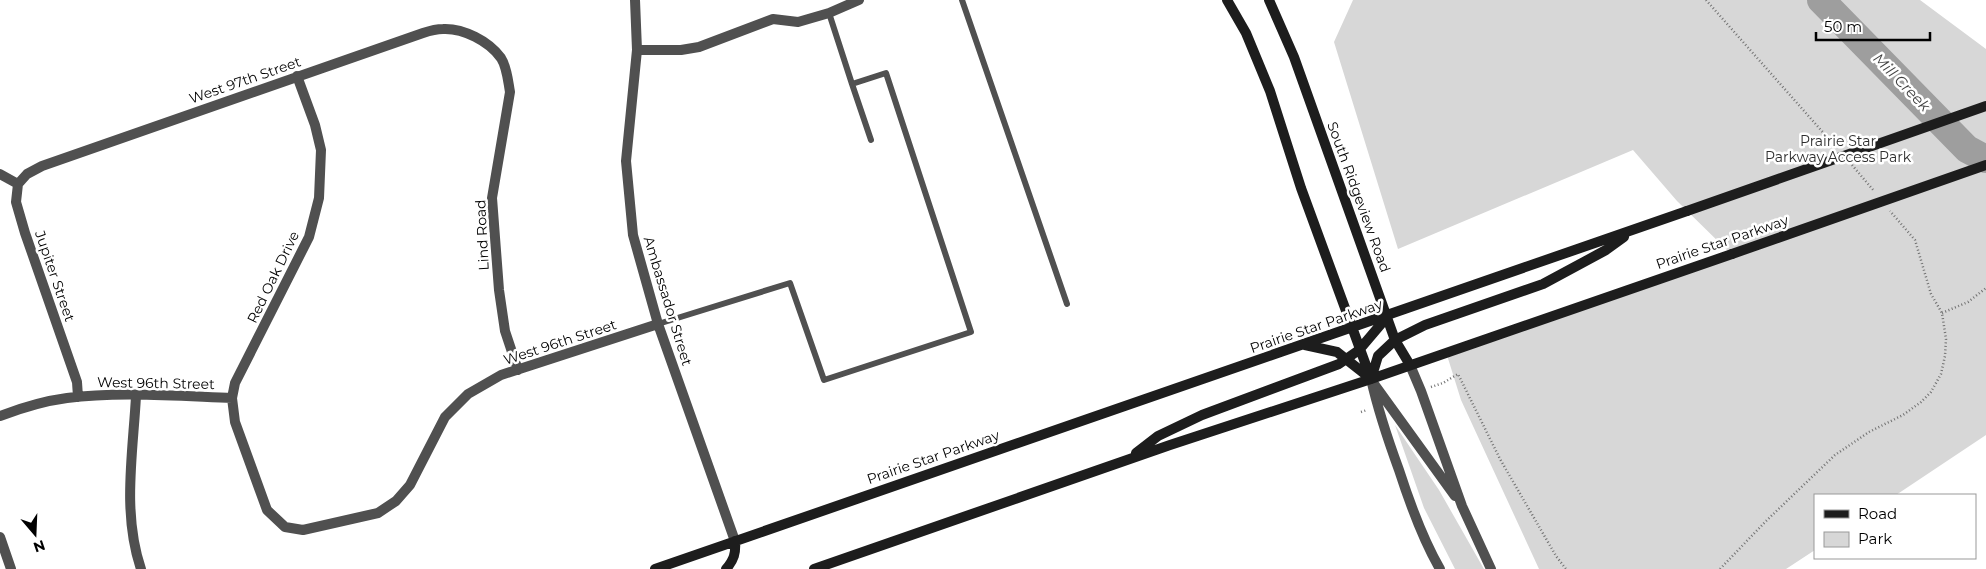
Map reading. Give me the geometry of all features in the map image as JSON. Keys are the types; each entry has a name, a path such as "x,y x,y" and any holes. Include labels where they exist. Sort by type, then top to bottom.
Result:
{"main road":[{"path":"1227,0 1246,32 1270,91 1301,188 1371,379"},
{"name":"South Ridgeview Road","path":"1269,0 1294,57 1395,340 1410,365"},
{"name":"Prairie Star Parkway","path":"654,569 1153,395 1352,329 1986,106"},
{"name":"Prairie Star Parkway","path":"814,569 1130,458 1371,379 1986,165"},
{"path":"1371,379 1378,356 1395,340 1425,325 1543,284 1606,250 1634,230"},
{"path":"1130,458 1158,436 1202,415 1314,374 1346,359 1359,350 1387,316"},
{"path":"1304,345 1337,352 1371,379"},
{"path":"726,569 732,562 736,551 735,541"}],"street":[{"name":"Ambassador Street","path":"635,0 637,50 626,161 633,235 658,324 735,541"},
{"path":"637,50 681,50 699,47 773,19 798,22 829,13 859,0"},
{"name":"West 97th Street","path":"18,184 27,174 42,166 423,33 443,28 467,33 486,44"},
{"name":"Lind Road","path":"486,44 501,58 510,92 492,198 498,290 505,331 518,370"},
{"name":"Red Oak Drive","path":"232,398 235,384 309,237 318,198 321,150 315,125 297,76"},
{"path":"0,174 18,184"},
{"name":"Jupiter Street","path":"18,184 16,202 77,382 78,397"},
{"name":"West 96th Street","path":"0,416 22,408 78,397 232,398 235,422 267,510 285,527 303,530 378,512 396,501 410,485 445,417 468,394 501,375 658,324"},
{"name":"South Ridgeview Road","path":"1410,365 1462,506 1491,569"},
{"path":"1371,379 1462,506"},
{"path":"1371,379 1377,407 1412,508 1440,569"},
{"path":"136,396 130,513 134,549 142,569"},
{"path":"0,537 12,569"}],"lane":[{"path":"962,0 1067,304"},
{"path":"829,13 871,140"},
{"path":"658,324 790,283 824,380 971,332 886,73 852,84"}],"path":[{"path":"1720,569 1835,455 1868,432 1903,414 1921,402 1931,392 1941,374 1945,356 1946,339 1942,313 1968,302 1986,288"},
{"path":"1435,386 1458,374 1500,460 1556,556 1566,569"}],"green space":[{"name":"Prairie Star Parkway Access Park","path":"1353,0 1920,0 1986,49 1986,435 1898,494 1814,494 1814,551 1786,569 1539,569 1461,400 1446,352 1731,254 1677,201 1633,150 1398,249 1334,42"},
{"path":"1395,425 1439,490 1484,569 1455,569 1424,508"}],"waterway":[{"name":"Mill Creek","path":"1821,0 1967,149 1986,159"}]}
